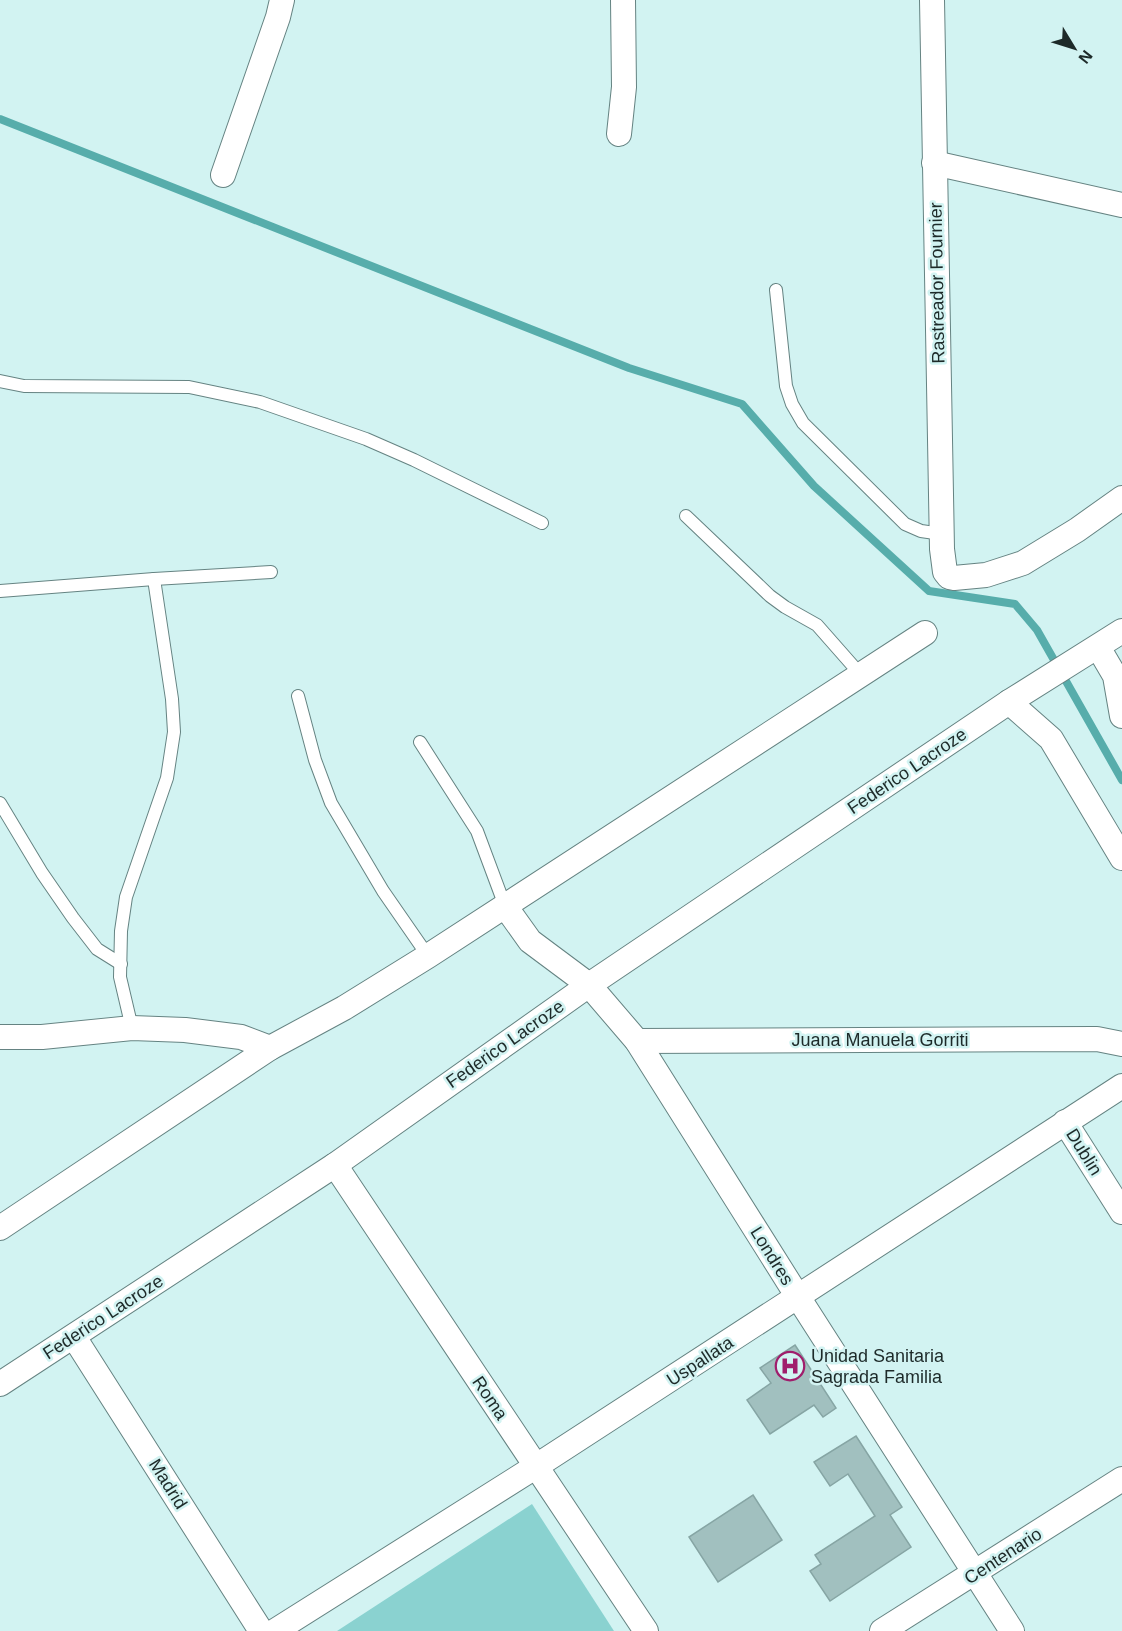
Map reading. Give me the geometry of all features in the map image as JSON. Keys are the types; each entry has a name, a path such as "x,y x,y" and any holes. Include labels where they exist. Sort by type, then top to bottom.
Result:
{"street":[{"path":"223,175 282,0"},
{"path":"619,134 624,87 623,0"},
{"name":"Rastreador Fournier","path":"932,0 934,163 946,557"},
{"path":"934,163 1122,205"},
{"path":"946,557 986,575 1023,563 1077,530 1122,498"},
{"name":"Federico Lacroze","path":"0,1384 335,1165 589,986 1015,699 1122,631"},
{"path":"0,1228 270,1048 344,1008 428,956 926,633"},
{"path":"1098,647 1115,676 1122,716"},
{"path":"1015,699 1051,739 1122,858"},
{"name":"Londres","path":"505,906 530,941 589,986 637,1041 1012,1631"},
{"path":"0,1037 42,1037 132,1028 185,1030 241,1037 270,1048"},
{"name":"Juana Manuela Gorriti","path":"637,1041 1097,1039 1122,1044"},
{"name":"Uspallata","path":"275,1631 536,1467 1122,1086"},
{"name":"Dublin","path":"1065,1122 1122,1212"},
{"name":"Roma","path":"335,1165 646,1631"},
{"name":"Madrid","path":"74,1336 261,1631"},
{"name":"Centenario","path":"882,1631 1122,1479"}],"lane":[{"path":"776,290 786,386 792,404 803,423 905,524 921,531 946,557"},
{"path":"0,381 24,386 189,387 260,402 366,439 542,523"},
{"path":"686,516 770,596 784,607 817,625 861,675"},
{"path":"0,591 271,572"},
{"path":"132,1028 120,977 121,931 126,897 167,778 174,732 172,699 154,579"},
{"path":"298,696 315,760 331,803 383,891 428,956"},
{"path":"420,742 477,831 505,906"},
{"path":"0,803 42,873 73,918 97,949 121,964"}],"shaded area":[{"path":"532,1504 614,1631 337,1631"}],"building":[{"path":"795,1345 836,1408 823,1417 814,1405 770,1434 747,1400 771,1383 760,1368"},
{"path":"856,1436 902,1507 890,1515 911,1547 830,1601 810,1571 821,1564 815,1555 875,1516 848,1474 830,1486 814,1462"},
{"path":"753,1495 782,1540 718,1582 689,1537"}],"waterway":[{"path":"0,119 629,368 742,404 814,486 929,591 1015,604 1037,630 1122,780"}],"place":[{"name":"Unidad Sanitaria Sagrada Familia","path":"790,1366"}]}
